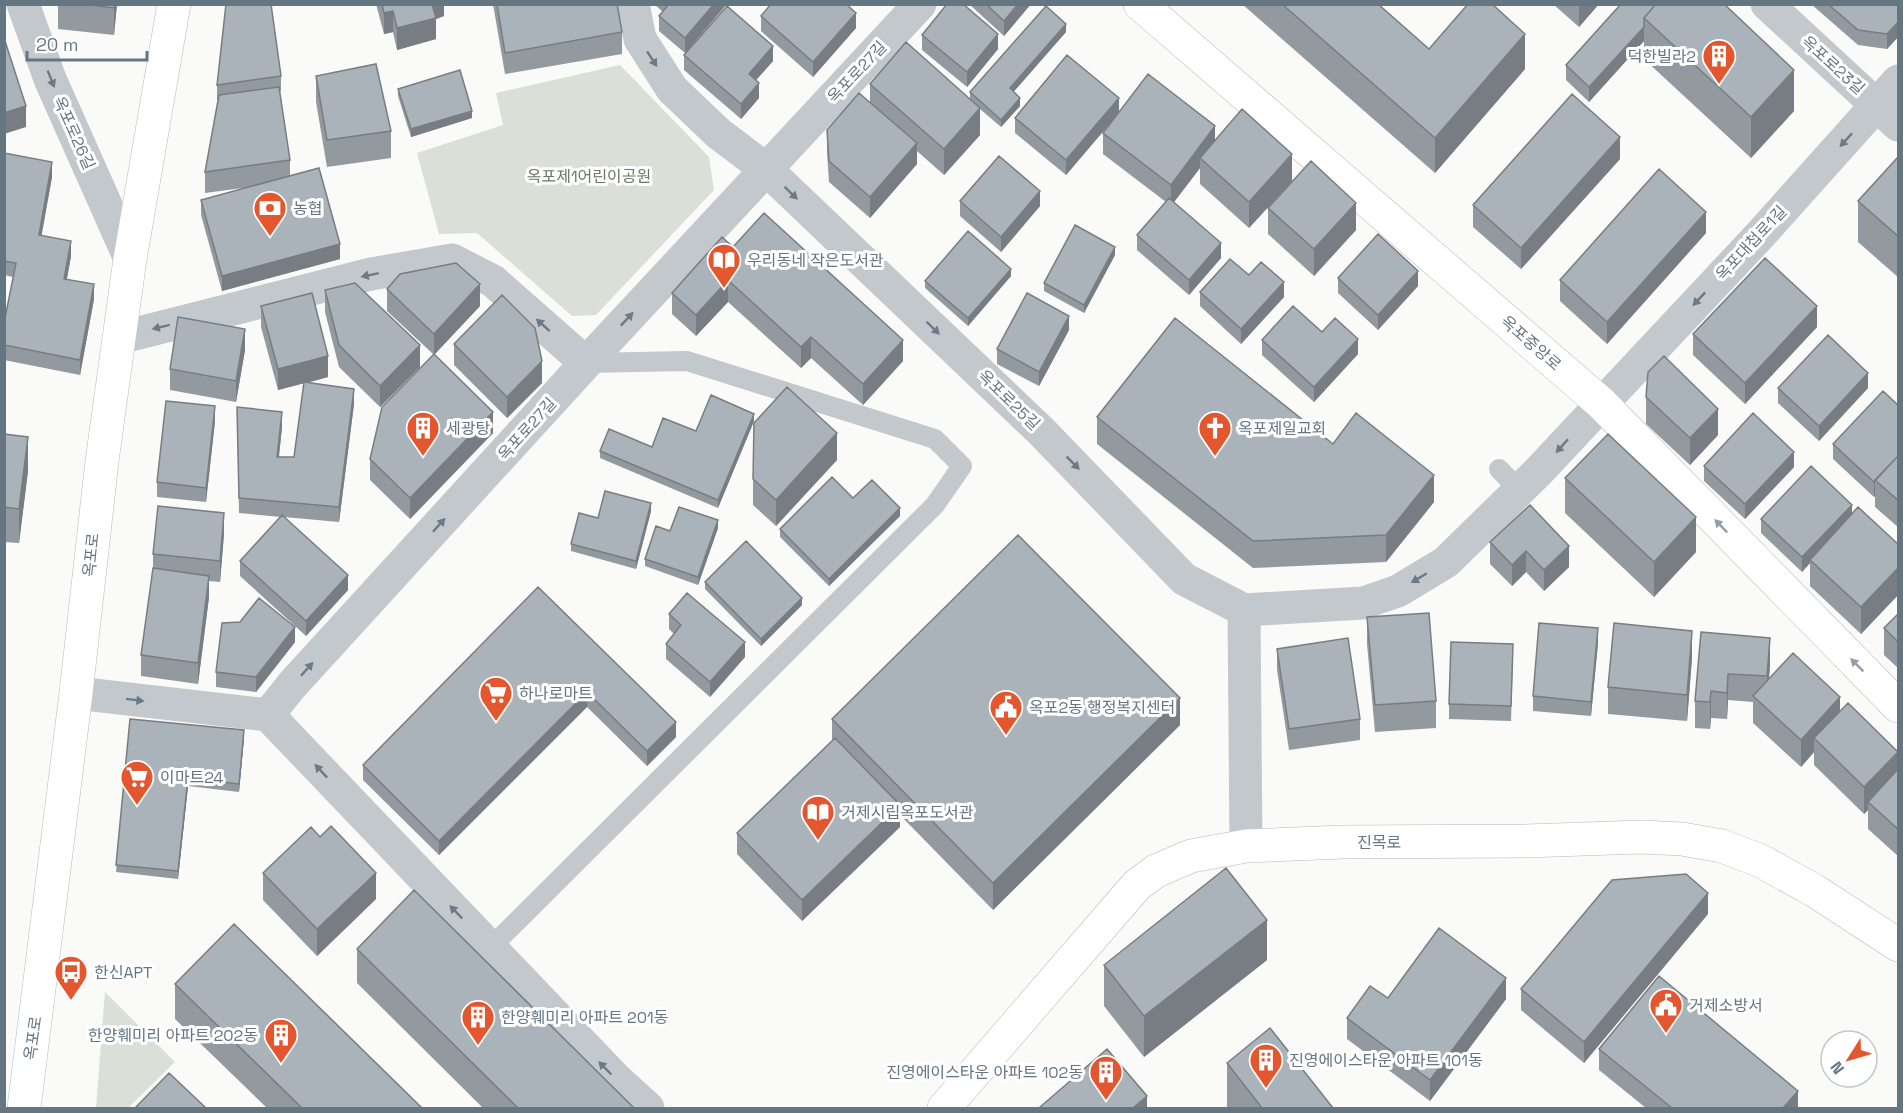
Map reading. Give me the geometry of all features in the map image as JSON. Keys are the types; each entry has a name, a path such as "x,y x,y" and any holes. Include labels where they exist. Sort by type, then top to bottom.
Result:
{"street":[{"name":"옥포로26길","path":"23,4 50,79 130,259"},
{"name":"옥포로","path":"24,1108 76,693 102,460 130,259 174,4"},
{"name":"옥포로25길","path":"633,4 640,39 672,88 718,133 767,170 1041,431 1184,579 1244,610"},
{"name":"옥포로27길","path":"268,715 586,363 920,4"},
{"name":"옥포중앙로","path":"1140,4 1601,403 1899,706"},
{"name":"옥포로23길","path":"1767,4 1888,115"},
{"name":"옥포대첩로1길","path":"1244,610 1363,603 1398,591 1446,562 1509,480 1601,403 1761,234 1888,115 1899,81"},
{"path":"119,338 371,274 452,260 493,281 586,363"},
{"path":"1244,610 1246,846"},
{"path":"76,693 268,715 616,1079 648,1108"},
{"name":"진목로","path":"944,1108 1137,885 1156,871 1191,856 1246,846 1641,837 1682,839 1722,846 1761,861 1815,891 1899,945"}],"lane":[{"path":"490,948 935,505 962,466 935,439 687,361 586,363"}],"green space":[{"name":"옥포제1어린이공원","path":"620,65 709,157 714,190 596,315 572,316 477,233 439,234 417,153 503,125 496,93"},
{"path":"105,992 175,1062 128,1108 96,1108"}],"building":[{"path":"82,4 115,4 114,8"},
{"path":"226,4 271,4 281,76 217,85"},
{"path":"382,4 432,4 436,18 397,28 393,11 384,13"},
{"path":"497,4 617,4 622,32 505,53"},
{"path":"669,4 714,4 685,38 659,16"},
{"path":"771,4 846,4 856,13 813,62 761,16"},
{"path":"947,4 963,4 998,34 967,72 922,35"},
{"path":"986,4 1018,4 1004,21"},
{"path":"1282,4 1378,4 1429,49 1468,4 1492,4 1525,34 1435,138"},
{"path":"1621,4 1656,4 1644,18 1644,27 1589,87 1566,65"},
{"path":"1656,4 1724,4 1794,70 1751,117 1644,18"},
{"path":"1828,4 1899,4 1899,21 1887,34 1858,30"},
{"path":"727,6 773,46 749,74 759,83 741,104 684,55"},
{"path":"1046,6 1066,24 1010,88 1020,98 1001,120 970,92"},
{"path":"4,38 26,106 4,113"},
{"path":"906,42 980,108 944,149 870,84"},
{"path":"1067,55 1119,98 1066,160 1015,118"},
{"path":"376,64 391,131 327,140 316,76"},
{"path":"460,70 472,111 411,129 398,89"},
{"path":"1148,74 1215,126 1171,185 1103,133"},
{"path":"279,87 290,160 205,172 219,95"},
{"path":"859,93 917,143 870,197 829,161 827,130"},
{"path":"1572,94 1620,137 1521,248 1473,205"},
{"path":"1242,109 1292,154 1249,202 1200,158"},
{"path":"4,153 52,162 39,235 71,241 64,279 94,284 80,360 4,345 4,323 16,263 4,261"},
{"path":"999,156 1040,191 1001,237 960,201"},
{"path":"1899,157 1899,237 1858,201"},
{"path":"1311,161 1356,203 1314,249 1268,208"},
{"name":"농협","path":"319,168 340,244 222,276 201,200"},
{"path":"1659,169 1706,212 1607,322 1560,280"},
{"path":"1169,198 1221,243 1189,280 1137,235"},
{"path":"764,213 903,340 863,384 811,337 801,347 728,280 696,315 672,293 722,237 733,247"},
{"path":"1075,225 1115,247 1084,305 1044,283"},
{"path":"968,231 1011,269 968,318 925,281"},
{"path":"1378,234 1418,271 1378,315 1338,278"},
{"path":"1765,258 1817,306 1745,383 1693,334"},
{"path":"1230,259 1249,275 1261,262 1284,282 1241,329 1200,292"},
{"path":"456,263 480,284 434,334 387,289 400,274"},
{"path":"355,283 420,345 380,386 339,345 325,290"},
{"path":"312,293 328,356 278,369 261,306"},
{"path":"1027,293 1069,316 1039,372 997,349"},
{"path":"502,295 535,328 542,361 507,397 454,344"},
{"path":"1293,306 1322,332 1335,318 1358,339 1314,387 1262,340"},
{"path":"178,317 245,329 236,381 170,369"},
{"name":"옥포제일교회","path":"1175,318 1333,444 1356,413 1434,475 1386,535 1253,541 1097,417"},
{"path":"1828,335 1868,373 1819,426 1778,388"},
{"name":"세광탕","path":"434,354 493,412 410,498 370,459 382,407"},
{"path":"1664,356 1718,409 1690,438 1646,397 1648,372"},
{"path":"304,382 354,389 339,507 239,498 237,407 282,412 277,457 294,457"},
{"path":"787,387 837,433 776,500 753,479 754,423"},
{"path":"1883,391 1899,406 1899,455 1874,482 1833,444"},
{"path":"711,395 754,414 718,500 600,451 609,429 652,447 663,418 696,431"},
{"path":"166,401 215,406 206,488 157,482"},
{"path":"1753,413 1794,452 1745,504 1704,466"},
{"path":"4,434 28,437 19,509 4,507"},
{"path":"1608,434 1696,517 1654,562 1565,478"},
{"path":"1899,455 1899,501 1875,480"},
{"path":"1811,466 1852,505 1802,557 1761,519"},
{"path":"832,477 853,498 872,480 900,508 829,579 780,529"},
{"path":"605,491 651,503 636,561 571,544 579,513 598,518"},
{"path":"1530,505 1569,546 1544,570 1526,551 1512,565 1490,542"},
{"path":"158,506 224,513 220,561 153,554"},
{"path":"679,507 718,520 698,577 645,559 656,526 670,531"},
{"path":"1858,507 1899,545 1899,567 1861,607 1810,560"},
{"path":"282,515 348,575 306,621 240,561"},
{"name":"옥포2동 행정복지센터","path":"1018,535 1180,698 993,883 832,719"},
{"path":"746,541 802,598 761,639 705,582"},
{"path":"153,568 209,576 198,663 141,655"},
{"name":"하나로마트","path":"538,587 676,722 647,751 587,692 439,841 363,765"},
{"path":"687,593 745,642 710,682 666,644 681,625 669,614"},
{"path":"259,598 295,627 256,677 216,672 222,623 240,622"},
{"path":"1429,613 1436,701 1375,705 1367,617"},
{"path":"1899,613 1899,643 1884,628"},
{"path":"1539,623 1598,628 1591,702 1533,696"},
{"path":"1614,623 1692,631 1687,695 1608,687"},
{"path":"1701,632 1770,638 1767,676 1728,674 1727,693 1711,691 1710,702 1695,701"},
{"path":"1348,638 1360,719 1289,729 1277,649"},
{"path":"1451,642 1513,644 1511,706 1449,704"},
{"path":"1793,653 1840,697 1801,740 1753,696"},
{"path":"1848,703 1898,752 1864,787 1814,738"},
{"path":"130,719 244,730 239,784 188,778 178,871 116,865"},
{"name":"거제시립옥포도서관","path":"835,738 900,805 802,900 737,833"},
{"path":"1899,768 1899,830 1868,802"},
{"path":"331,826 376,873 317,929 263,873 311,827 320,837"},
{"path":"1226,868 1267,920 1144,1016 1104,965"},
{"path":"1686,874 1708,893 1584,1042 1521,989 1612,880"},
{"name":"한양훼미리 아파트 201동","path":"414,890 634,1108 518,1108 357,949"},
{"path":"234,924 422,1108 302,1108 175,984"},
{"path":"1439,928 1506,978 1430,1080 1347,1018 1370,986 1388,998"},
{"name":"거제소방서","path":"1659,976 1798,1091 1783,1108 1672,1108 1599,1049"},
{"path":"1270,1028 1333,1108 1262,1108 1227,1063"},
{"path":"1107,1049 1147,1096 1133,1108 1039,1108"},
{"path":"169,1073 206,1108 135,1108"}],"place":[{"name":"덕한빌라2","path":"1719,85"},
{"name":"농협","path":"270,237"},
{"name":"우리동네 작은도서관","path":"724,289"},
{"name":"세광탕","path":"423,457"},
{"name":"옥포제일교회","path":"1215,457"},
{"name":"하나로마트","path":"496,722"},
{"name":"옥포2동 행정복지센터","path":"1006,736"},
{"name":"이마트24","path":"137,806"},
{"name":"거제시립옥포도서관","path":"818,841"},
{"name":"한신APT","path":"71,1001"},
{"name":"거제소방서","path":"1666,1034"},
{"name":"한양훼미리 아파트 201동","path":"478,1046"},
{"name":"한양훼미리 아파트 202동","path":"281,1064"},
{"name":"진영에이스타운 아파트 101동","path":"1266,1089"},
{"name":"진영에이스타운 아파트 102동","path":"1106,1101"}]}
